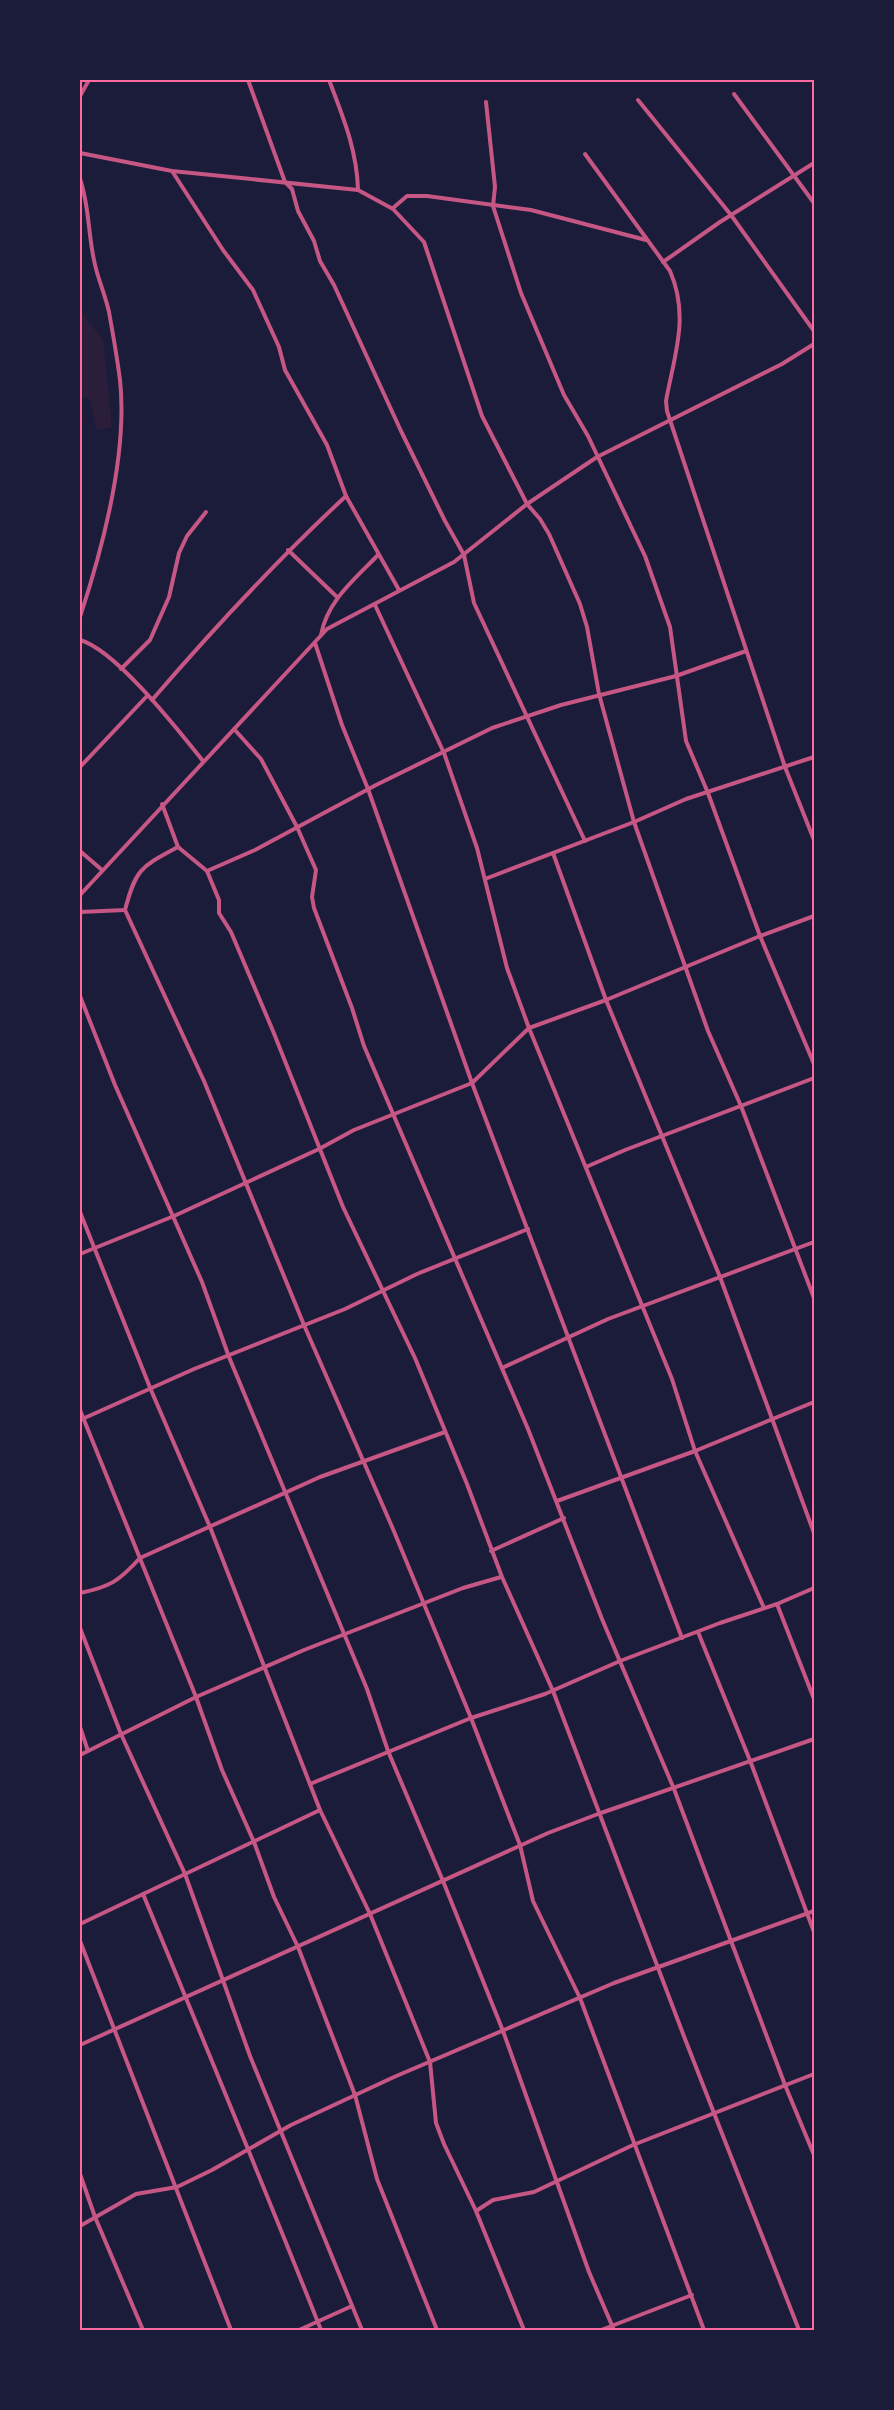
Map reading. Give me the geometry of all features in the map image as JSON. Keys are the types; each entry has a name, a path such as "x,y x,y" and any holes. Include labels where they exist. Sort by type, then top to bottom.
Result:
{"street":[{"path":"80,96 88,80"},
{"path":"248,80 285,182 292,189 298,211 314,242 320,261 334,285 445,521 464,555 474,603 585,841"},
{"path":"329,80 345,119 355,154 358,190"},
{"path":"734,94 814,203"},
{"path":"638,100 731,215 814,331"},
{"path":"486,102 495,187 493,206 520,293 564,395 588,436 645,556 670,627 686,741 708,793 760,936 814,1064"},
{"path":"80,153 172,171 358,190 393,209 424,242 482,416 527,504 545,527 580,604 587,627 599,694 634,822 708,1030 741,1106 814,1298"},
{"path":"585,154 670,271 677,288 680,327 679,344 666,401 670,420 785,767 814,840"},
{"path":"663,262 814,162"},
{"path":"172,171 256,296 279,347 285,370 327,445 346,496 399,590"},
{"path":"80,179 93,256 112,331 121,398 117,468 97,564 80,617"},
{"path":"393,209 403,198 413,195 531,210 646,240"},
{"path":"80,896 202,761 335,623 375,605 464,555 527,504 597,457 782,364 814,344"},
{"path":"152,700 239,601 288,550 346,496"},
{"path":"121,669 150,640 169,597 179,553 187,536 206,512"},
{"path":"288,550 337,597"},
{"path":"321,636 323,624 337,597 378,555"},
{"path":"375,605 444,753 485,879 507,968 529,1028 672,1379 695,1451 764,1608"},
{"path":"80,640 102,650 152,700 202,761"},
{"path":"315,643 342,725 368,789 472,1083 682,1638"},
{"path":"207,871 255,850 368,789 492,728 526,715 599,694 676,676 746,651"},
{"path":"80,767 147,696"},
{"path":"234,729 261,759 297,827 316,870 312,897 314,908 364,1046 457,1260 674,1789 785,2085 814,2155"},
{"path":"485,879 634,822 686,799 814,758"},
{"path":"162,804 178,847 207,871 219,900 219,913 231,932 245,965 319,1149 382,1292 415,1358 501,1577 553,1691 598,1814 799,2331"},
{"path":"178,847 145,865 132,885 125,910 165,992 471,1718 520,1845 533,1901 579,1998 704,2331"},
{"path":"80,851 102,870"},
{"path":"554,853 606,1000 720,1277 814,1533"},
{"path":"80,912 125,910"},
{"path":"80,1254 174,1216 319,1149 354,1130 472,1083 529,1028 606,1000 814,916"},
{"path":"80,996 115,1085 202,1282 229,1357 367,1689 388,1751 503,2031 589,2272 613,2328"},
{"path":"586,1167 814,1078"},
{"path":"80,1212 151,1390 210,1527 320,1810 370,1914 430,2062 436,2123 476,2211 524,2331"},
{"path":"81,1420 382,1292 417,1274 457,1260 528,1229"},
{"path":"502,1368 608,1319 814,1242"},
{"path":"557,1501 695,1451 814,1402"},
{"path":"80,1410 81,1420 140,1558 196,1697 222,1770 297,1947 355,2095 377,2180 437,2331"},
{"path":"80,1593 96,1590 122,1579 140,1558 320,1476 445,1432"},
{"path":"491,1551 564,1518"},
{"path":"80,1755 196,1697 463,1588 501,1577"},
{"path":"310,1784 471,1718 553,1691 620,1661 777,1604 814,1588"},
{"path":"777,1604 814,1699"},
{"path":"80,1628 121,1734 185,1874 222,1982 362,2331"},
{"path":"698,1632 751,1763 814,1932"},
{"path":"80,1727 88,1751"},
{"path":"80,2045 520,1845 598,1814 751,1763 814,1739"},
{"path":"80,1924 320,1810"},
{"path":"143,1894 188,1997 215,2072 321,2331"},
{"path":"80,2226 136,2194 177,2187 212,2170 280,2130 579,1998 814,1911"},
{"path":"80,1941 231,2331"},
{"path":"476,2211 493,2200 534,2193 633,2145 814,2074"},
{"path":"80,2174 95,2217 143,2331"},
{"path":"601,2331 692,2295"},
{"path":"299,2331 352,2307"}],"shaded area":[{"path":"80,310 103,340 112,427 96,430 90,399 80,397"}]}
